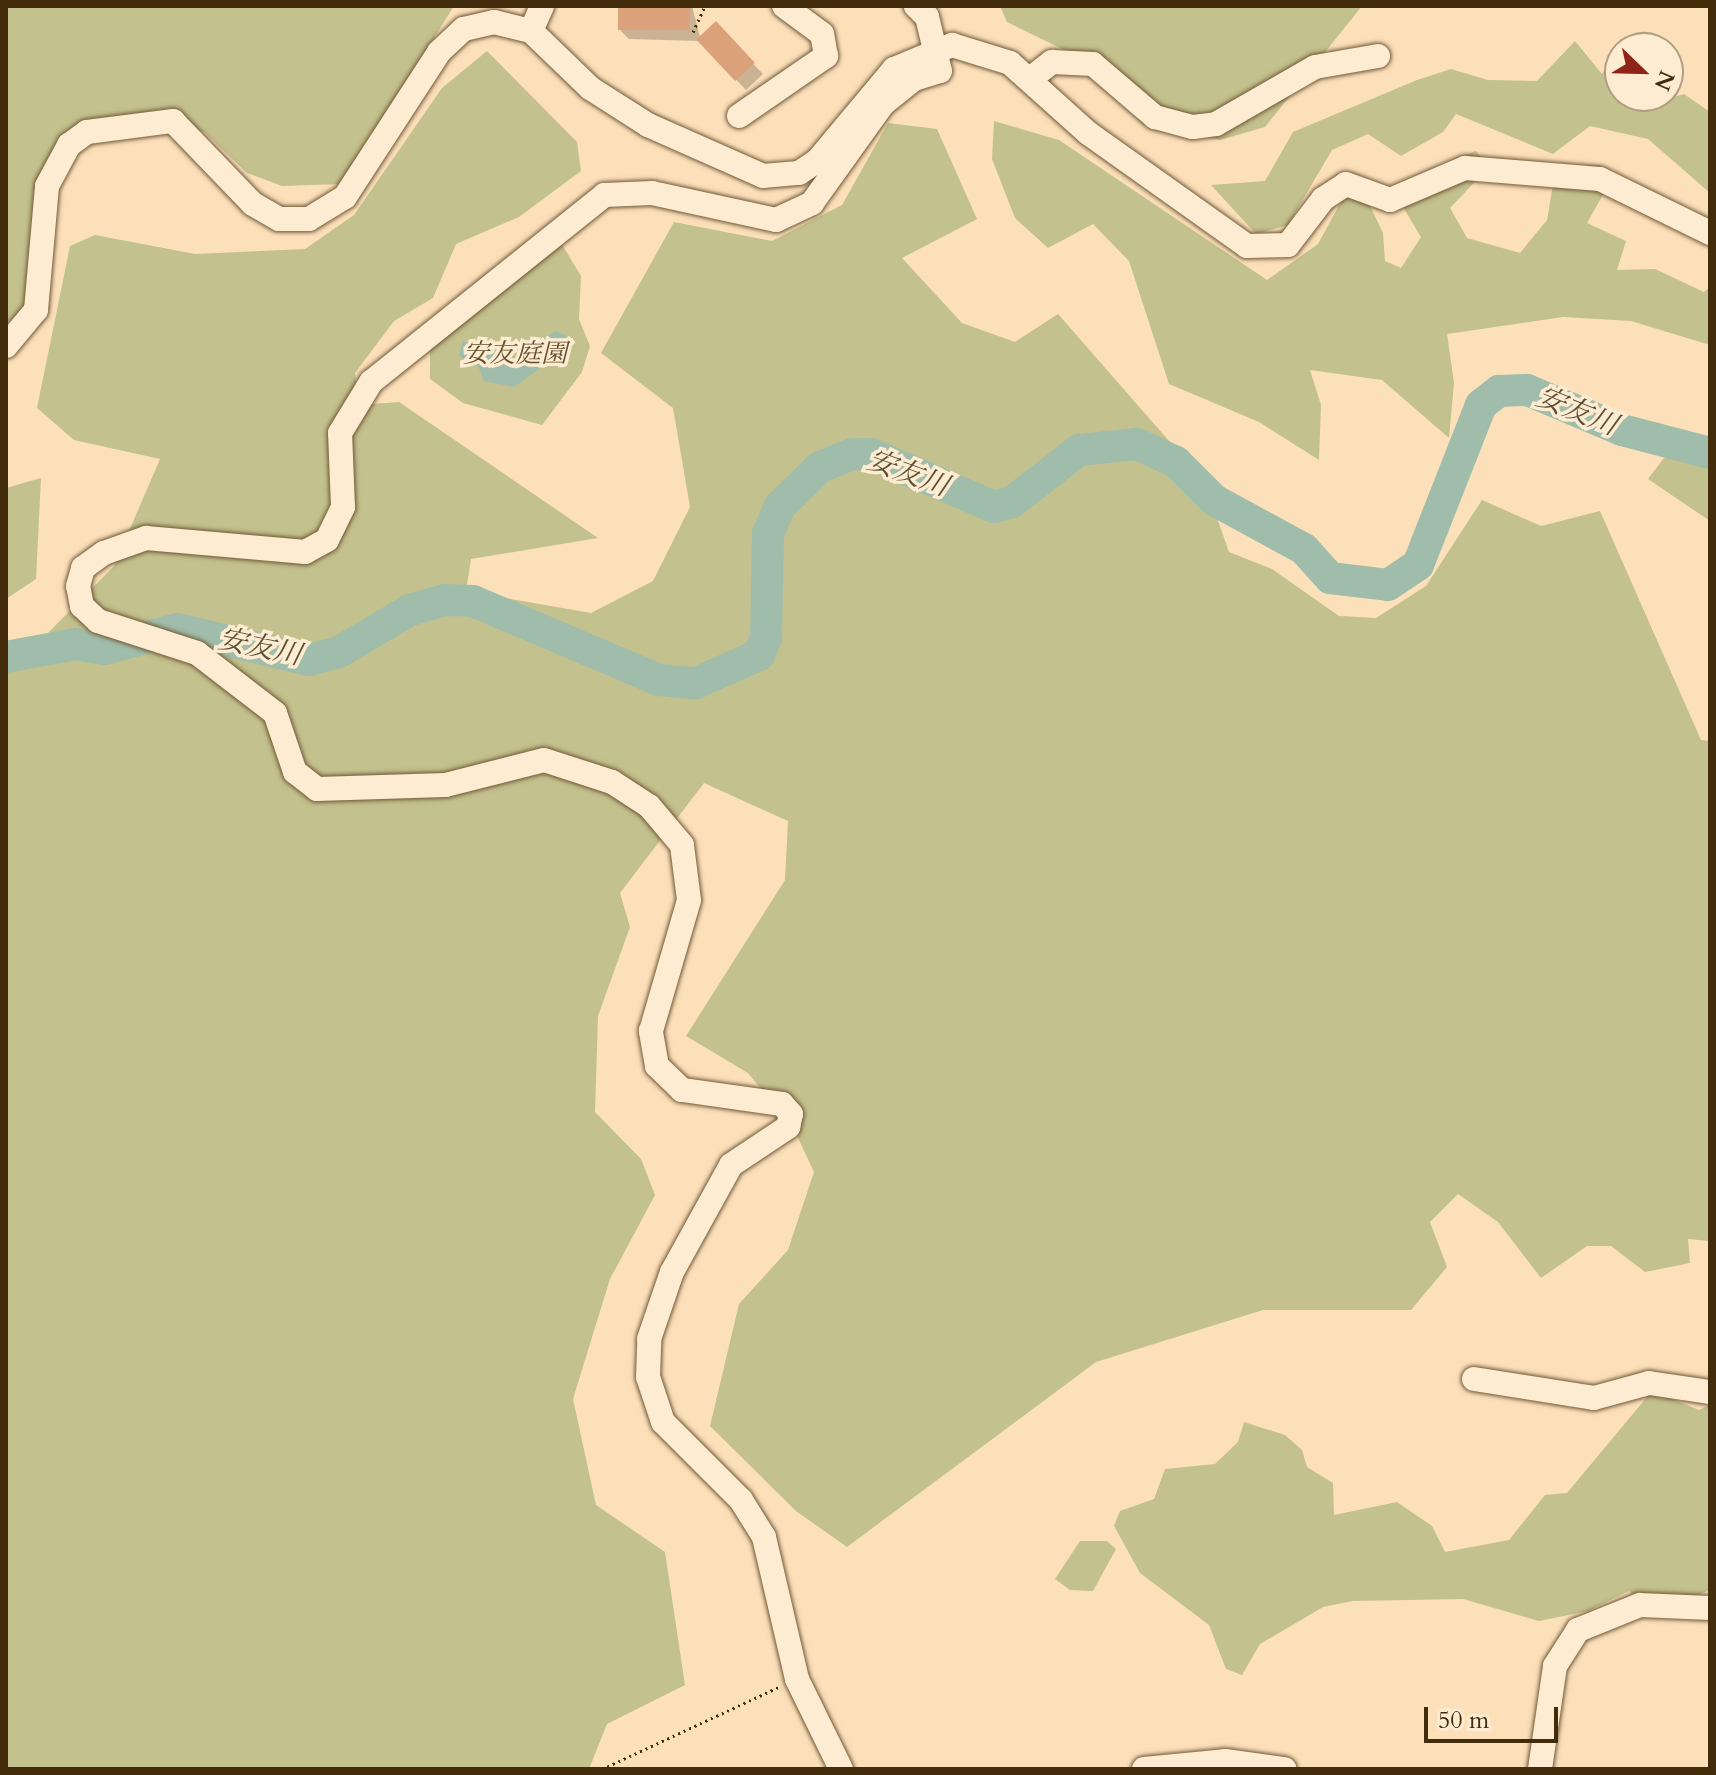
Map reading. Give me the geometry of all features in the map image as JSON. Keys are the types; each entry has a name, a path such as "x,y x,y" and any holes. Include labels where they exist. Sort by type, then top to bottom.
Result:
{"street":[{"path":"531,31 542,6"},
{"path":"739,116 826,56 822,34 784,6"},
{"path":"841,1769 797,1679 764,1537 741,1500 663,1422 648,1377 649,1339 672,1272 731,1165 788,1127 791,1114 782,1104 682,1090 657,1066 651,1031 689,900 682,845 649,806 624,790 544,760 445,785 317,789 295,772 275,713 197,653 98,621 82,606 78,586 83,568 104,553 146,538 305,552 327,540 343,507 340,433 351,407 506,268 604,195 652,193 759,219 791,216 836,179 883,104 914,79 940,71 938,48 916,6"},
{"path":"6,346 36,310 47,186 69,145 87,132 173,121 253,204 279,219 309,219 345,197 439,52 464,29 494,22 531,31 602,98 763,176 799,173 818,160 894,69 938,48 971,47 1030,79 1088,133 1247,246 1278,250 1332,189 1359,184 1390,200 1465,168 1600,179 1710,233"},
{"path":"1030,79 1052,62 1093,64 1155,117 1193,127 1216,124 1315,67 1378,56"},
{"path":"1474,1379 1594,1398 1649,1383 1710,1392"},
{"path":"1540,1769 1555,1666 1578,1630 1640,1605 1710,1608"},
{"path":"1144,1769 1225,1761 1284,1769"}],"path":[{"path":"693,32 705,6"},
{"path":"602,1769 797,1679"}],"green space":[{"path":"6,6 454,6 342,184 282,186 247,173 205,133 169,115 132,123 51,158 25,310 6,323"},
{"path":"1000,6 1362,6 1265,127 1220,140 1142,124 1089,62 1007,22"},
{"path":"1575,41 1602,74 1604,71 1604,112 1684,112 1684,94 1710,112 1710,193 1648,139 1590,126 1553,154 1456,114 1443,132 1401,156 1368,134 1332,150 1288,225 1256,234 1211,185 1265,181 1293,132 1451,69 1488,80 1537,81"},
{"path":"487,51 577,142 581,171 519,217 456,244 433,298 394,321 355,373 359,405 399,402 598,538 471,559 466,591 591,613 653,581 690,507 673,408 601,353 674,222 772,241 842,205 888,123 937,129 977,219 902,258 962,323 1015,342 1058,314 1204,481 1229,552 1272,569 1339,616 1376,618 1426,586 1482,500 1541,526 1600,511 1701,740 1710,741 1710,1241 1688,1239 1690,1263 1645,1272 1611,1246 1587,1246 1541,1278 1498,1222 1458,1194 1430,1222 1447,1267 1411,1310 1263,1310 1096,1362 847,1547 796,1511 710,1426 739,1304 788,1250 814,1172 792,1125 748,1073 686,1036 785,880 788,821 704,783 620,893 630,927 598,1016 595,1112 641,1159 655,1195 610,1279 573,1399 596,1505 665,1552 685,1685 607,1724 589,1769 6,1769 6,661 42,639 114,566 160,459 74,440 37,408 70,246 95,235 195,254 305,249 354,215 442,88"},
{"path":"994,121 1059,140 1267,280 1318,244 1343,198 1364,193 1383,233 1385,261 1401,268 1421,237 1394,192 1423,187 1451,160 1476,151 1489,167 1450,208 1467,238 1520,253 1547,220 1556,167 1600,165 1613,177 1587,223 1626,241 1617,270 1655,269 1704,292 1710,287 1710,345 1631,321 1563,317 1447,334 1454,383 1449,438 1382,380 1310,370 1321,405 1319,460 1259,422 1169,384 1129,261 1093,224 1048,248 1015,218 992,159"},
{"name":"安友庭園","path":"558,238 581,276 579,319 590,346 582,372 542,425 463,403 430,379 430,339"},
{"path":"1710,456 1710,521 1648,479 1664,458"},
{"path":"41,478 36,579 6,599 6,488"},
{"path":"1652,1391 1699,1410 1710,1405 1710,1590 1654,1614 1629,1591 1588,1611 1539,1621 1463,1599 1353,1601 1323,1607 1260,1644 1242,1675 1226,1669 1209,1625 1140,1573 1114,1526 1120,1511 1154,1499 1165,1469 1215,1464 1238,1442 1244,1422 1285,1435 1302,1450 1307,1467 1333,1483 1334,1515 1397,1502 1432,1526 1445,1552 1509,1540 1545,1495 1567,1493"},
{"path":"1080,1541 1107,1541 1116,1549 1093,1591 1070,1590 1055,1579"}],"shaded area":[{"path":"555,331 566,335 568,349 514,387 484,381 478,366 459,356 463,341 515,362"}],"building":[{"path":"618,6 690,6 690,30 618,30"},
{"path":"716,21 755,63 735,81 696,39"}],"waterway":[{"name":"安友川","path":"6,657 76,644 105,649 177,629 309,660 339,652 410,610 445,600 473,601 659,680 696,683 759,655 766,638 768,534 780,506 820,467 853,454 871,454 994,507 1012,502 1079,450 1137,444 1176,462 1214,500 1304,549 1330,578 1388,585 1418,565 1481,405 1499,391 1527,390 1622,430 1710,453"}]}
